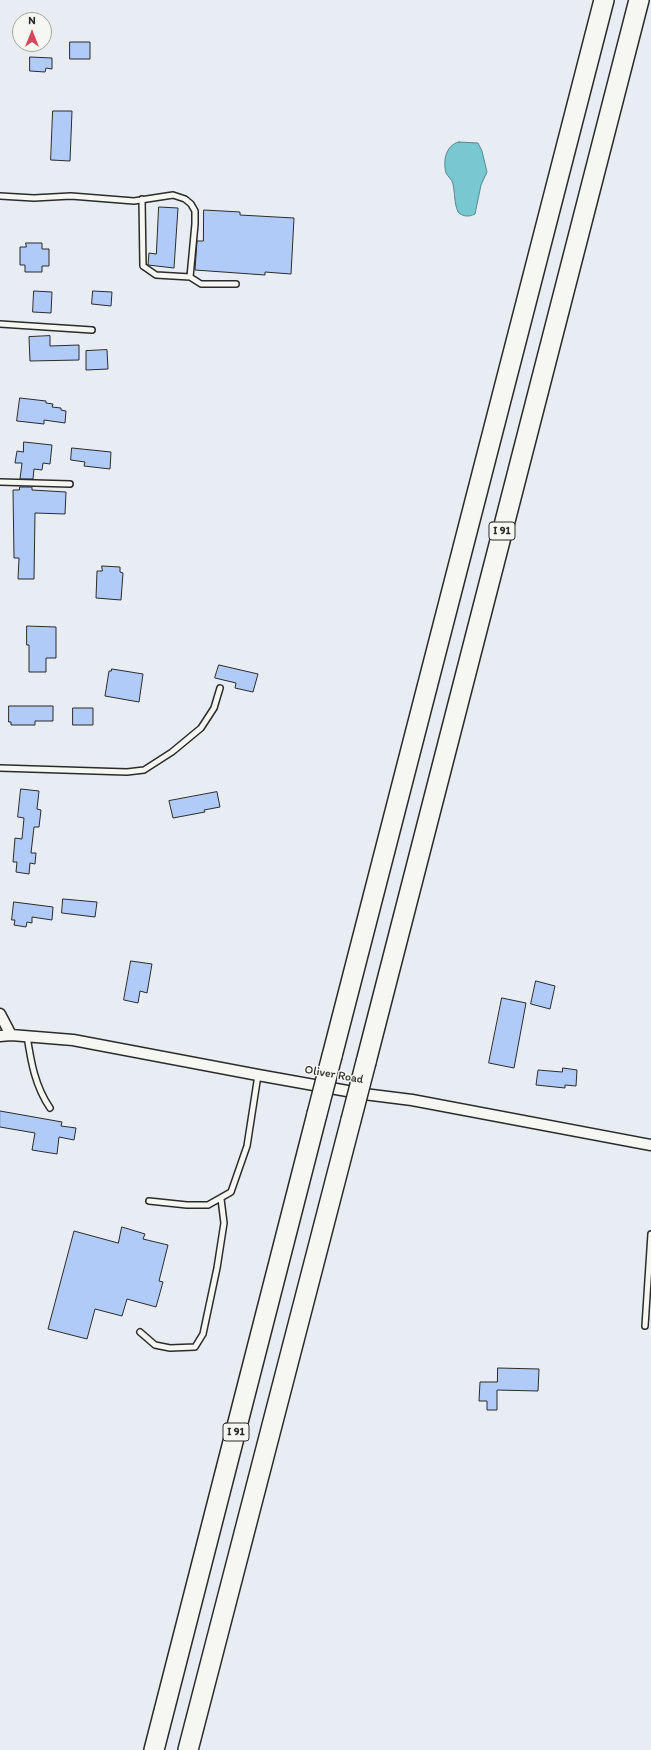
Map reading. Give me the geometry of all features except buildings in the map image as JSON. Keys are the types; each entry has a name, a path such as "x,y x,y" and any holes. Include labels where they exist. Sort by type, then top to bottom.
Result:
{"highway":[{"name":"I 91","path":"154,1750 604,0"},
{"name":"I 91","path":"188,1750 639,0"}],"street":[{"path":"0,1014 11,1035"},
{"name":"Oliver Road","path":"0,1036 11,1035 73,1040 364,1094 412,1100 651,1145"}],"lane":[{"path":"0,196 34,198 71,196 115,200 142,199 173,195 185,199 191,204 195,212 190,277"},
{"path":"142,199 143,266 156,275 190,277 201,284 236,284"},
{"path":"0,324 92,330"},
{"path":"0,482 70,484"},
{"path":"0,768 127,772 144,770 172,752 201,728 214,708 220,688"},
{"path":"27,1036 36,1083 50,1108"},
{"path":"149,1201 186,1206 208,1206 231,1192 246,1146 258,1075"},
{"path":"140,1332 155,1345 170,1348 195,1347 203,1334 217,1268 224,1223 221,1199"},
{"path":"646,1326 651,1234"}],"water":[{"path":"459,142 478,143 482,151 487,172 481,185 475,214 471,216 464,216 458,212 454,187 445,169 445,159 448,150 454,144"}]}
